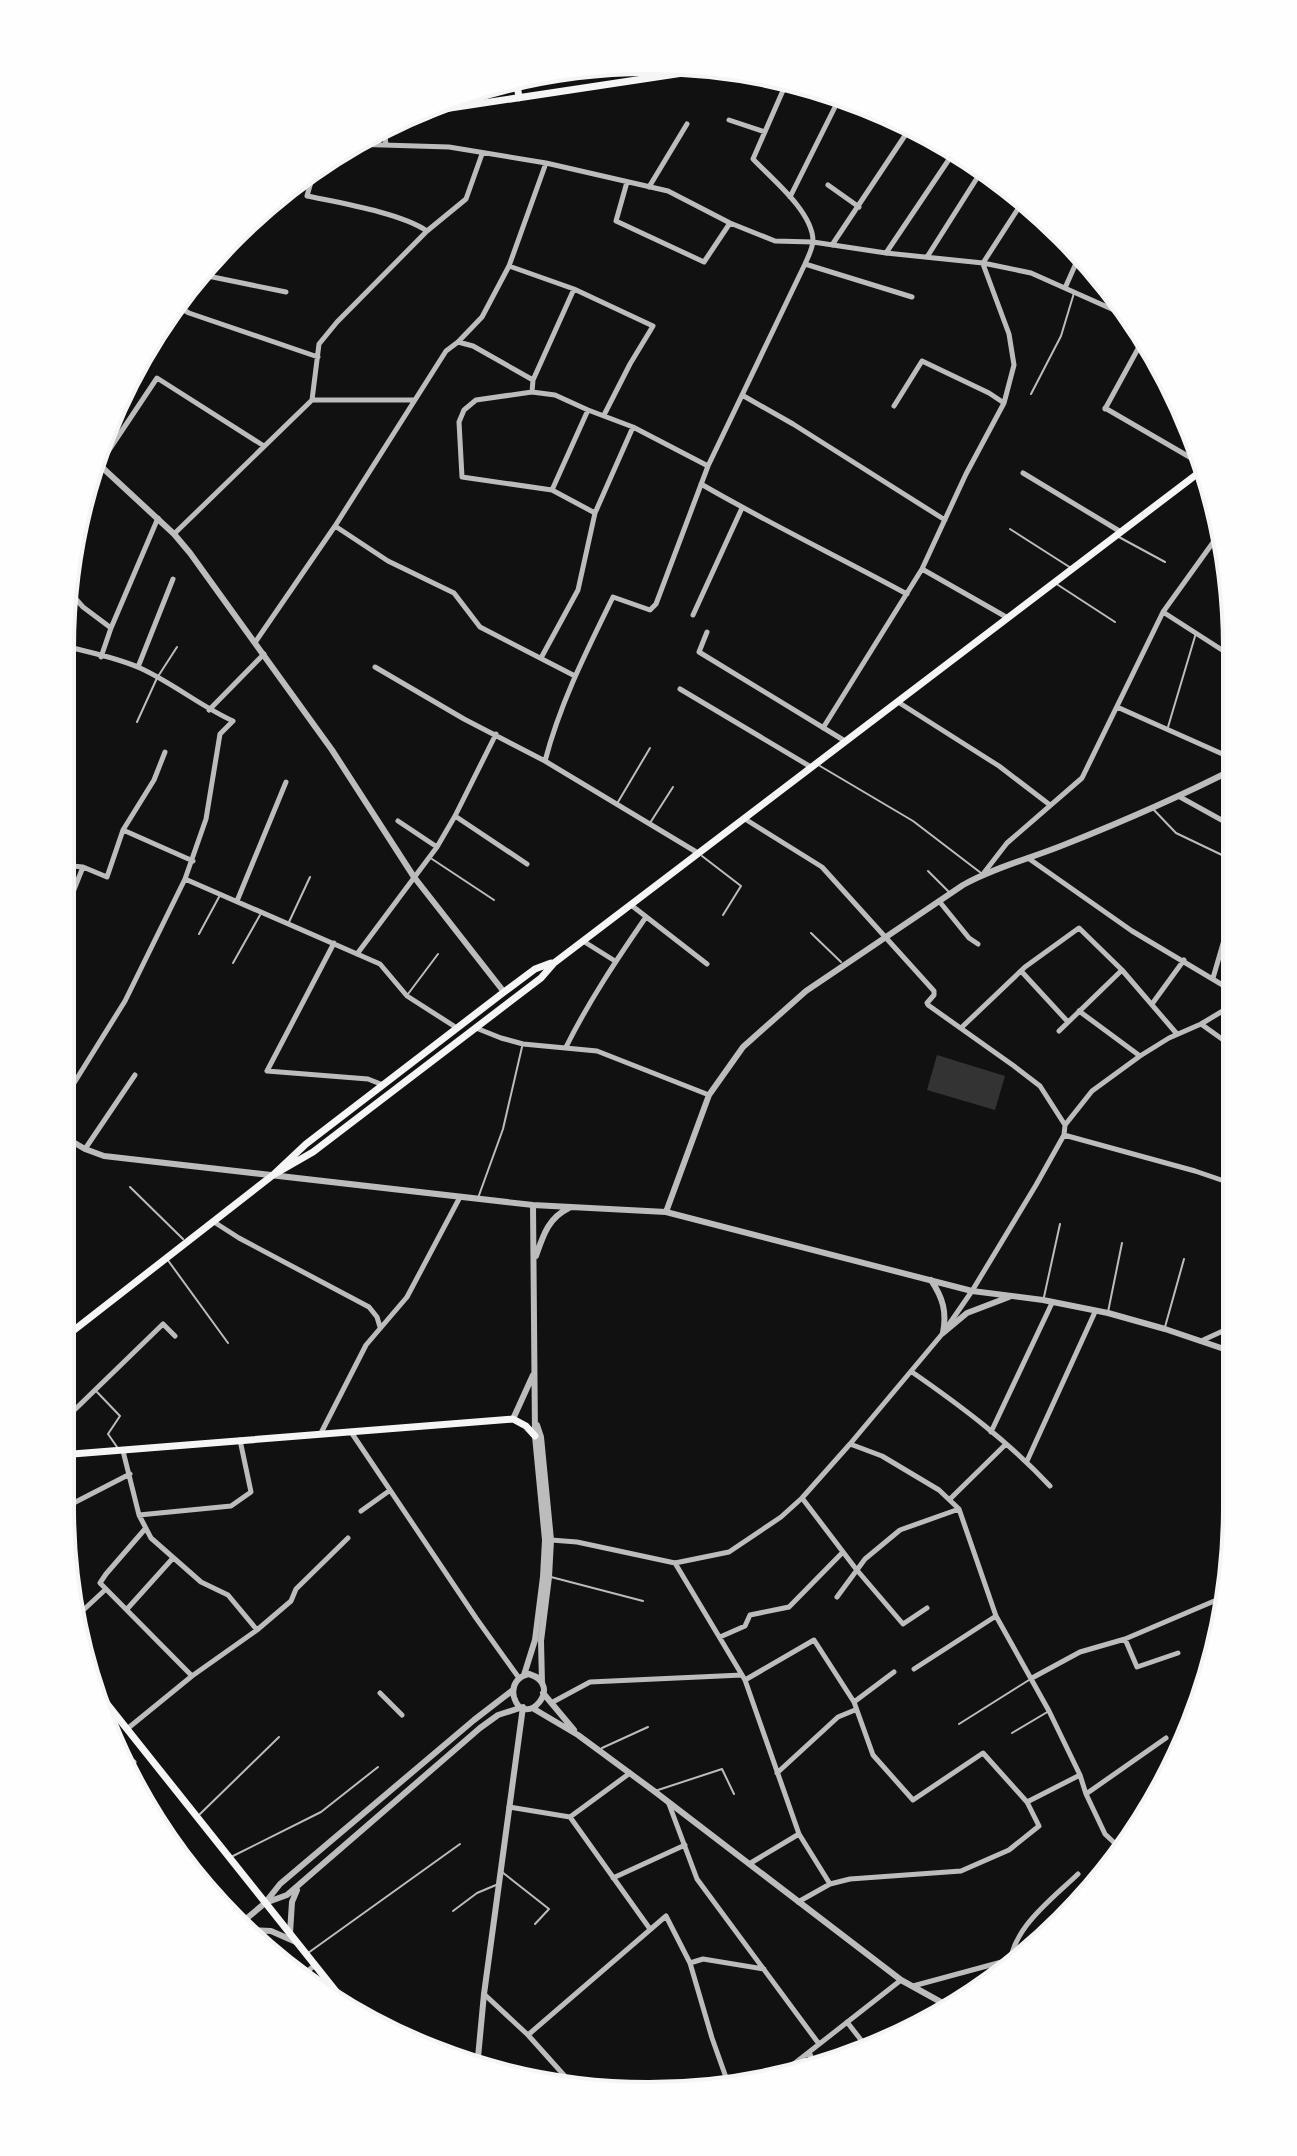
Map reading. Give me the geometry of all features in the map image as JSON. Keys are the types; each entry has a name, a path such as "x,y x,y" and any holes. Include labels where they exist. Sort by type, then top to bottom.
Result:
{"main road":[{"path":"456,107 672,75"},
{"path":"517,90 519,98"},
{"path":"273,1175 313,1152 541,978 554,963 630,904 1196,474"},
{"path":"74,1330 273,1175 306,1144 504,992 535,969 554,963"},
{"path":"74,1454 513,1419 526,1426 535,1436"},
{"path":"111,1708 329,1985"}],"street":[{"path":"545,761 575,676 613,597 650,610 653,608 708,466 813,242 810,225 790,197 753,159 783,91"},
{"path":"790,197 836,105"},
{"path":"729,120 765,132"},
{"path":"649,187 687,124"},
{"path":"832,245 906,135"},
{"path":"385,138 386,145"},
{"path":"373,145 449,147 546,163 668,191 730,223 775,241 813,242 983,263 1031,273 1111,308"},
{"path":"174,534 312,400 319,344 427,231 466,199 482,154"},
{"path":"886,253 949,159"},
{"path":"256,641 335,526 446,351 482,317 509,266 546,163"},
{"path":"927,257 977,178"},
{"path":"627,182 616,221 704,262 730,223"},
{"path":"310,185 307,196 416,223 427,231"},
{"path":"828,185 859,207"},
{"path":"983,263 1018,209"},
{"path":"823,728 922,569 1004,403 1014,365 1009,334 983,263"},
{"path":"805,264 912,297"},
{"path":"1065,288 1075,265"},
{"path":"509,266 574,289 653,326 604,415"},
{"path":"211,277 286,292"},
{"path":"532,392 533,380 574,289"},
{"path":"185,311 318,357"},
{"path":"458,342 473,346 533,380"},
{"path":"1138,348 1105,409 1191,459"},
{"path":"894,406 922,361 1004,403"},
{"path":"110,448 157,378 264,446"},
{"path":"595,513 552,490 462,477 459,422 464,410 476,400 532,392 555,395 633,427 708,466"},
{"path":"741,395 793,424 945,520"},
{"path":"312,400 414,400"},
{"path":"552,490 588,410"},
{"path":"541,658 578,590 595,513 633,427"},
{"path":"103,468 174,534 256,641 332,750 414,877 504,992"},
{"path":"1023,473 1118,534"},
{"path":"701,484 907,594"},
{"path":"693,615 742,508"},
{"path":"101,657 158,518"},
{"path":"335,526 388,561 454,593 480,627 575,676"},
{"path":"983,874 1007,843 1082,778 1163,612 1213,542"},
{"path":"922,569 1008,618"},
{"path":"138,667 173,579"},
{"path":"76,599 111,628"},
{"path":"1163,612 1223,651"},
{"path":"707,632 699,652 845,741"},
{"path":"74,649 138,667 233,721 220,734 206,819 193,861 125,1001 74,1083"},
{"path":"209,710 264,654"},
{"path":"375,667 464,719 545,761 698,853"},
{"path":"680,689 813,766"},
{"path":"897,701 999,766 1050,805"},
{"path":"1117,707 1223,754"},
{"path":"357,954 437,847 496,734"},
{"path":"74,866 107,877 123,830 154,780 165,752"},
{"path":"666,1212 709,1095 743,1047 806,991 983,874 1180,797 1223,775"},
{"path":"237,901 286,782"},
{"path":"1180,797 1223,821"},
{"path":"455,816 527,864"},
{"path":"744,818 822,867 934,991 928,1005 1040,1086 1065,1125"},
{"path":"398,821 437,847"},
{"path":"123,830 193,861"},
{"path":"1028,858 1132,931 1223,985"},
{"path":"74,890 83,867"},
{"path":"185,879 380,964 407,996 457,1028"},
{"path":"939,901 969,938 978,944"},
{"path":"630,904 707,964"},
{"path":"566,1047 579,1020 646,917"},
{"path":"961,1028 1021,971 1079,928 1122,970 1177,1034"},
{"path":"582,941 616,961"},
{"path":"334,943 267,1071 368,1079 384,1085"},
{"path":"1213,978 1223,948"},
{"path":"1152,1004 1184,960"},
{"path":"1059,1031 1122,970"},
{"path":"1021,971 1068,1022"},
{"path":"1079,1011 1140,1056"},
{"path":"551,1540 577,1542 675,1563 729,1552 781,1517 850,1444 943,1333 1036,1185 1064,1135 1065,1125 1092,1091 1140,1056 1223,1011"},
{"path":"1201,1024 1223,1040"},
{"path":"476,1028 523,1044 597,1051 709,1095"},
{"path":"85,1149 135,1075"},
{"path":"1064,1135 1223,1181"},
{"path":"74,1143 104,1156 533,1205 666,1212 972,1291 1043,1300 1108,1313 1223,1349"},
{"path":"321,1434 366,1345 407,1297 460,1197"},
{"path":"247,1918 265,1903 280,1884 513,1690 521,1676 535,1640 545,1540 535,1436 533,1205"},
{"path":"534,1262 549,1224 559,1213 572,1207"},
{"path":"214,1222 369,1307 380,1327"},
{"path":"931,1280 944,1304 946,1319 943,1333"},
{"path":"943,1333 967,1313 1012,1296"},
{"path":"991,1432 1052,1303"},
{"path":"1027,1461 1095,1312"},
{"path":"74,1411 163,1324 175,1336"},
{"path":"1201,1341 1223,1331"},
{"path":"513,1419 535,1372"},
{"path":"912,1372 950,1398 1027,1461 1050,1486"},
{"path":"534,1709 543,1693 541,1641 551,1540 541,1437 536,1421"},
{"path":"351,1432 476,1618 521,1676"},
{"path":"139,1515 231,1506 251,1492 240,1440"},
{"path":"850,1444 893,1463 939,1490 959,1509 996,1616 1049,1711 1105,1834 1114,1843"},
{"path":"949,1499 1006,1444"},
{"path":"121,1451 130,1474 139,1515 151,1538 201,1582 228,1595 257,1630"},
{"path":"74,1503 130,1474"},
{"path":"361,1511 389,1491"},
{"path":"802,1498 903,1624 927,1608"},
{"path":"837,1597 865,1559 900,1530 959,1509"},
{"path":"145,1529 100,1583 192,1676"},
{"path":"127,1729 291,1601 296,1589 348,1538"},
{"path":"720,1637 745,1626 750,1615 789,1607 843,1552"},
{"path":"127,1608 173,1558"},
{"path":"675,1563 744,1677 799,1834 830,1884"},
{"path":"83,1610 106,1589"},
{"path":"1032,1678 1080,1652 1125,1639 1215,1601"},
{"path":"914,1669 996,1616"},
{"path":"1125,1639 1137,1667 1178,1653"},
{"path":"551,1703 590,1682 744,1677 814,1640 854,1702 873,1755 913,1800 983,1753 1027,1802 1039,1826 1009,1850 961,1871 850,1879 830,1884 797,1902"},
{"path":"854,1702 894,1672"},
{"path":"521,1676 535,1676 542,1683"},
{"path":"513,1690 515,1699 523,1707"},
{"path":"380,1693 402,1715"},
{"path":"543,1693 578,1735"},
{"path":"478,2056 523,1707"},
{"path":"265,1903 287,1895 480,1728 498,1715 523,1707 534,1709 578,1735 901,1980 941,2002"},
{"path":"777,1773 838,1717 855,1710"},
{"path":"1086,1794 1166,1738"},
{"path":"570,1817 630,1773"},
{"path":"1027,1802 1080,1775"},
{"path":"668,1803 697,1879 819,2044"},
{"path":"509,1807 570,1817 650,1929"},
{"path":"749,1864 799,1834"},
{"path":"613,1878 685,1845"},
{"path":"1013,1951 1021,1930 1078,1874"},
{"path":"290,1933 292,1902 302,1882"},
{"path":"528,2035 666,1916 690,1963 726,2077"},
{"path":"261,1931 271,1931 299,1944"},
{"path":"690,1963 703,1959 765,1969"},
{"path":"911,1987 998,1963"},
{"path":"309,1970 315,1965"},
{"path":"796,2062 901,1980"},
{"path":"484,1994 528,2035 564,2075"},
{"path":"847,2022 861,2041"},
{"path":"809,2052 812,2058"}],"lane":[{"path":"1031,394 1061,336 1074,292"},
{"path":"1010,529 1072,569"},
{"path":"1118,534 1165,562"},
{"path":"1054,583 1115,622"},
{"path":"1167,728 1196,633"},
{"path":"137,722 157,678 177,647"},
{"path":"617,804 650,748"},
{"path":"813,766 913,821 983,874"},
{"path":"649,824 673,787"},
{"path":"1152,808 1176,833 1222,855"},
{"path":"698,853 741,886 723,915"},
{"path":"430,858 494,900"},
{"path":"928,871 951,893"},
{"path":"289,923 310,877"},
{"path":"199,934 220,894"},
{"path":"233,963 262,911"},
{"path":"811,933 845,966"},
{"path":"407,996 438,954"},
{"path":"478,1199 503,1129 523,1044"},
{"path":"130,1187 187,1243"},
{"path":"1043,1300 1060,1224"},
{"path":"1108,1313 1122,1243"},
{"path":"166,1258 228,1343"},
{"path":"1165,1329 1184,1259"},
{"path":"96,1391 120,1416 108,1434 121,1451"},
{"path":"549,1577 643,1601"},
{"path":"959,1724 1032,1678"},
{"path":"1012,1733 1049,1711"},
{"path":"596,1750 648,1727"},
{"path":"198,1817 279,1737"},
{"path":"230,1857 321,1812 378,1767"},
{"path":"654,1791 722,1769 734,1794"},
{"path":"307,1954 460,1844"},
{"path":"501,1872 549,1909 535,1924"},
{"path":"453,1911 477,1893 500,1884"}],"shaded area":[{"path":"937,1055 1005,1076 995,1110 927,1090"}]}
